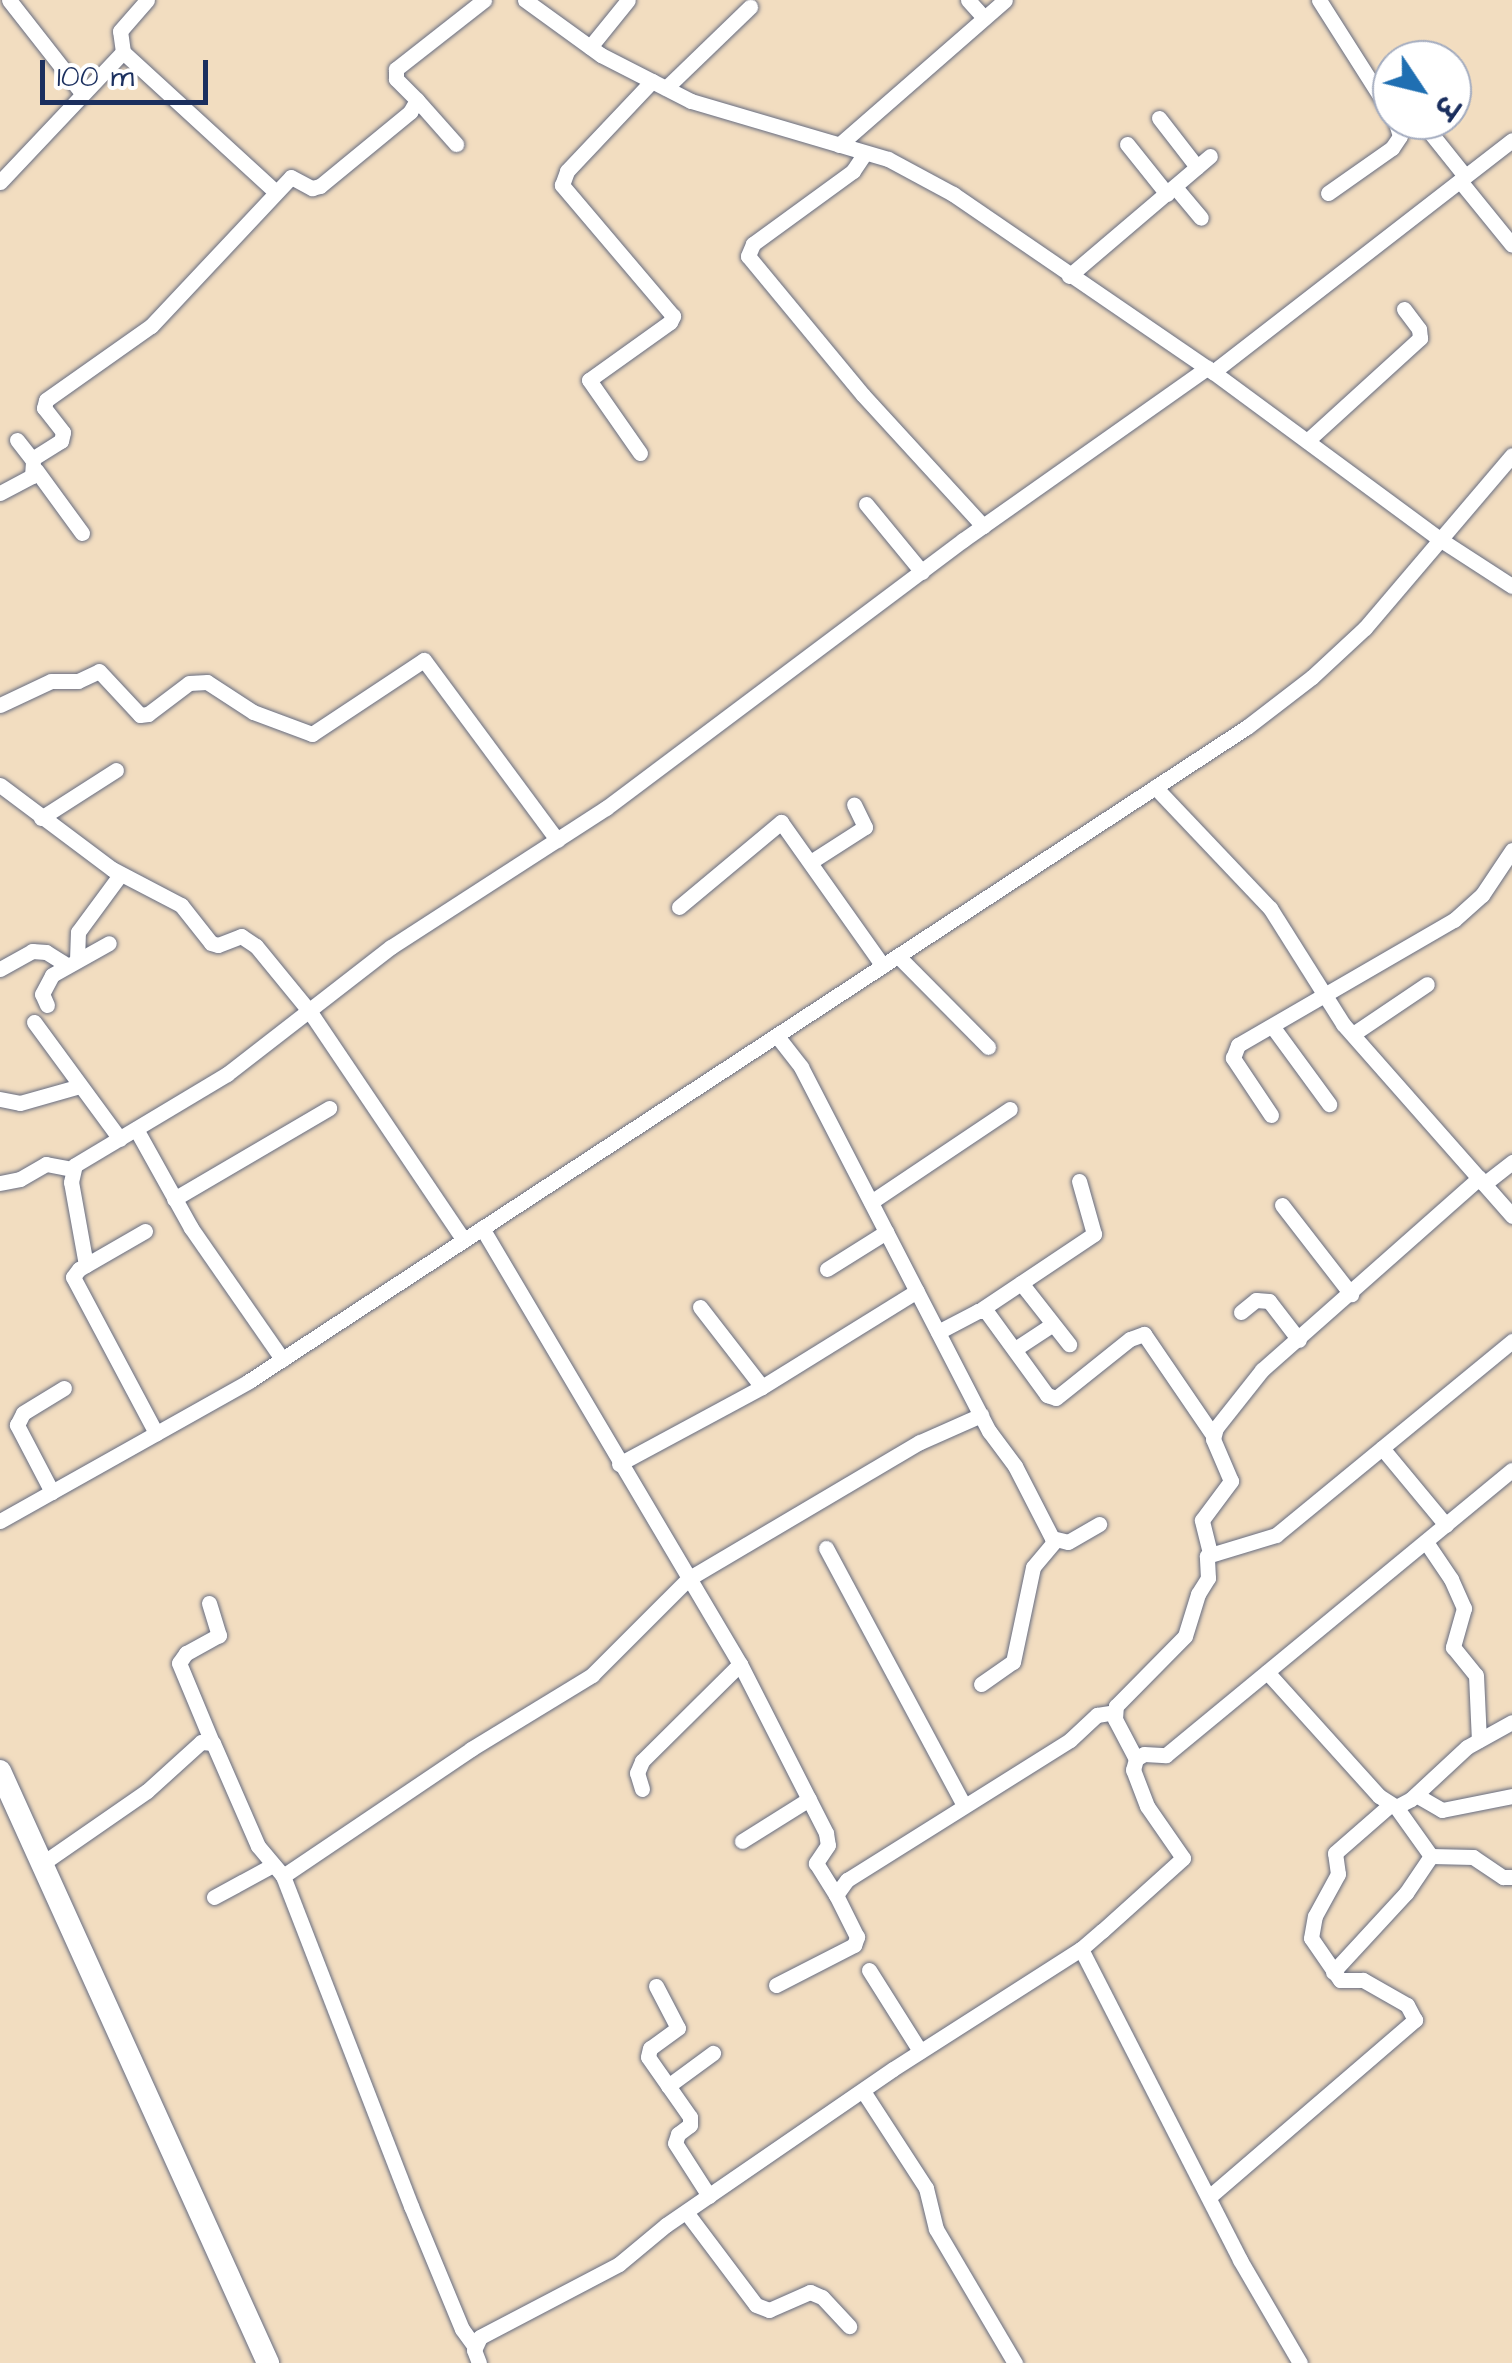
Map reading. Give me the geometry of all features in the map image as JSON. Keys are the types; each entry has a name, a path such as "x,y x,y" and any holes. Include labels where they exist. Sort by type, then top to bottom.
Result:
{"highway":[{"path":"0,1771 268,2363"}],"street":[{"path":"9,0 82,93"},
{"path":"147,0 120,31 123,52 276,192"},
{"path":"456,144 396,79 396,69 484,0"},
{"path":"525,0 590,48 691,101 888,160 953,194 1210,370 1438,538 1512,586"},
{"path":"590,48 628,0"},
{"path":"968,0 984,18"},
{"path":"839,145 1005,0"},
{"path":"1319,0 1372,84"},
{"path":"640,453 588,380 673,316 562,186 567,170 750,7"},
{"path":"0,182 123,52"},
{"path":"0,494 64,435 44,408 46,400 151,326 291,177 312,188 320,186 410,112 417,100"},
{"path":"1160,118 1197,167"},
{"path":"1328,193 1392,148 1397,140"},
{"path":"1435,140 1512,245"},
{"path":"0,1184 17,1181 46,1164 72,1168 227,1074 391,947 557,840 683,752 983,526 1210,370 1512,140"},
{"path":"1128,144 1201,218"},
{"path":"865,153 852,171 753,244 748,256 863,395 983,526"},
{"path":"1069,276 1210,156"},
{"path":"1307,441 1420,338 1420,329 1404,309"},
{"path":"17,440 82,533"},
{"path":"0,1521 282,1359 1247,727 1312,677 1365,628 1512,455"},
{"path":"866,504 922,572"},
{"path":"0,704 51,681 78,682 103,671 140,715 189,683 207,682 253,712 312,734 424,660 557,840"},
{"path":"41,818 116,770"},
{"path":"0,785 120,875 181,905 214,945 244,937 310,1012 464,1240"},
{"path":"1156,786 1270,908 1321,995 1512,1216"},
{"path":"812,861 865,827 854,804"},
{"path":"679,907 781,822 883,966"},
{"path":"1271,1115 1233,1053 1238,1045 1454,920 1482,895 1512,850"},
{"path":"72,963 78,932 120,875"},
{"path":"46,1005 44,988 52,975 109,943"},
{"path":"0,969 32,951 46,952 72,963"},
{"path":"898,956 988,1047"},
{"path":"1352,1034 1427,984"},
{"path":"34,1022 120,1139"},
{"path":"1272,1026 1329,1104"},
{"path":"778,1036 794,1056 981,1415 1055,1541"},
{"path":"0,1099 15,1103 80,1086"},
{"path":"174,1200 329,1108"},
{"path":"870,1202 1010,1109"},
{"path":"136,1128 174,1200 282,1359"},
{"path":"1213,1435 1262,1370 1481,1181 1512,1162"},
{"path":"72,1168 71,1182 86,1264"},
{"path":"938,1332 982,1310 1094,1234 1078,1181"},
{"path":"1282,1204 1351,1294"},
{"path":"482,1228 740,1664 828,1841 816,1862 856,1937 854,1944 776,1986"},
{"path":"145,1230 86,1264 73,1277 156,1433"},
{"path":"827,1269 886,1232"},
{"path":"1020,1284 1069,1344"},
{"path":"620,1464 762,1388 918,1292"},
{"path":"1241,1312 1256,1300 1268,1300 1299,1340"},
{"path":"700,1307 762,1388"},
{"path":"208,1603 219,1635 182,1656 179,1663 258,1846 278,1870 462,2329 477,2355 492,2330 619,2264 686,2212 920,2051 1081,1950 1184,1858 1147,1806 1133,1770 1136,1759 1115,1712 1120,1701 1185,1636 1198,1594 1208,1578 1206,1561 1210,1553 1202,1533 1202,1520 1231,1481 1213,1435 1144,1334 1130,1339 1056,1398 1048,1395 982,1310"},
{"path":"1015,1348 1054,1324"},
{"path":"1210,1553 1270,1540 1512,1341"},
{"path":"52,1492 18,1425 23,1413 64,1388"},
{"path":"214,1898 278,1870 592,1675 688,1579 920,1442 981,1415"},
{"path":"1382,1448 1446,1525"},
{"path":"1136,1759 1144,1754 1166,1755 1512,1470"},
{"path":"1055,1541 1068,1542 1099,1524"},
{"path":"981,1684 1014,1662 1033,1567 1055,1541"},
{"path":"1426,1542 1452,1579 1464,1608 1453,1647 1476,1675 1479,1740"},
{"path":"826,1548 964,1804"},
{"path":"642,1789 637,1774 642,1760 740,1664"},
{"path":"1268,1672 1393,1806 1431,1856"},
{"path":"836,1895 846,1880 1070,1740 1097,1714 1115,1712"},
{"path":"1209,2197 1414,2020 1406,2004 1363,1980 1344,1982 1333,1972 1310,1931 1338,1874 1335,1853 1393,1806 1416,1795 1479,1740 1512,1722"},
{"path":"44,1862 147,1791 201,1742 211,1740"},
{"path":"1416,1795 1442,1810 1512,1796"},
{"path":"742,1841 808,1799"},
{"path":"1431,1856 1474,1857 1498,1874 1512,1877"},
{"path":"1333,1972 1394,1907 1431,1856"},
{"path":"1081,1950 1300,2363"},
{"path":"869,1970 920,2051"},
{"path":"656,1986 678,2028 648,2053 691,2122 676,2142 709,2196"},
{"path":"668,2086 713,2053"},
{"path":"863,2090 926,2188 936,2229 1014,2363"},
{"path":"686,2212 756,2306 770,2310 810,2292 822,2297 849,2326"}]}
